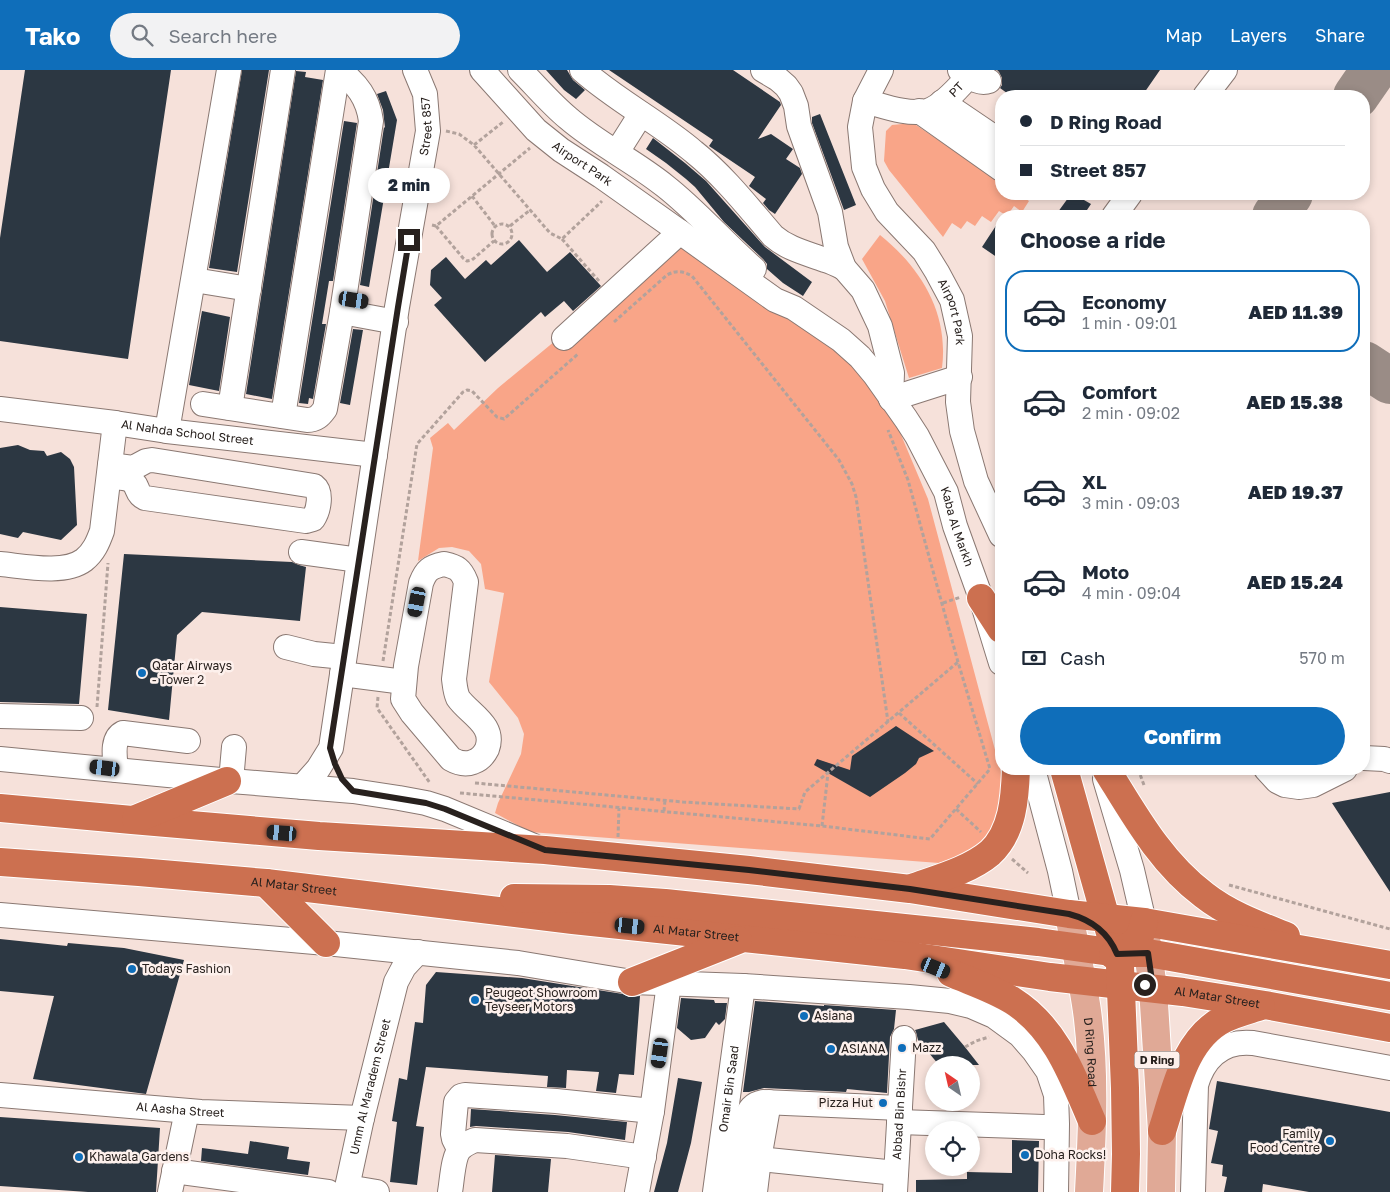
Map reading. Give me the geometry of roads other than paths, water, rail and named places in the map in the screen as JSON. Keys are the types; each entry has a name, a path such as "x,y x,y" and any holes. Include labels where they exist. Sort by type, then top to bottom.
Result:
{"highway":[{"path":"981,598 995,620"},
{"path":"910,889 971,865 990,853 997,846 1013,808 1016,775"},
{"path":"1066,775 1105,919 1117,953 1120,971 1125,1101 1125,1192"},
{"path":"1110,775 1162,855 1181,876 1204,896 1247,920 1331,955"},
{"path":"132,820 229,781"},
{"path":"0,808 319,836 545,850 749,870 910,889 1069,914 1144,922 1331,955 1388,961"},
{"name":"Al Matar Street","path":"0,862 266,884 573,920 905,955 1083,981 1153,988 1265,1005 1390,1028"},
{"path":"266,884 326,943"},
{"path":"362,895 609,899 665,903 979,935 1117,953 1148,953 1390,996"},
{"path":"1069,914 1080,917 1095,925 1106,935 1135,979 1153,988"},
{"path":"1083,981 1086,971 1093,963 1125,949 1136,941 1140,936 1144,922"},
{"path":"632,982 743,938"},
{"path":"905,955 994,990 1013,1001 1031,1015 1052,1038 1073,1078 1092,1121"},
{"path":"1162,1131 1184,1065 1194,1047 1209,1029 1224,1019 1265,1005"}],"main road":[{"name":"D Ring Road","path":"1069,914 1083,981 1090,1042 1092,1121 1089,1192"},
{"name":"D Ring","path":"1144,922 1153,988 1162,1131 1161,1192"}],"street":[{"path":"167,431 229,70"},
{"path":"230,408 284,70"},
{"path":"203,404 313,420 321,416 328,402 372,121 370,109 359,89 339,70"},
{"path":"283,416 339,70"},
{"name":"Street 857","path":"302,787 318,769 330,748 397,314 428,131 425,94 415,70"},
{"name":"Airport Park","path":"482,70 518,110 561,150 775,300 794,308 841,340 860,357 891,399"},
{"name":"Airport Park","path":"520,70 568,118 590,135 651,175 679,197 736,253 779,290 794,308"},
{"path":"582,70 604,89 680,140 716,172 780,242 788,247 844,268"},
{"path":"763,70 778,79 791,93 796,106 799,126 830,212 836,247 844,268 863,290 880,326 892,373 891,399 960,377 958,402 962,431 976,481 995,522"},
{"path":"791,93 794,70"},
{"name":"Airport Park","path":"881,70 865,101 860,127 864,168 873,189 887,212 924,251 952,300 960,336 960,377"},
{"path":"1210,90 1225,70"},
{"name":"PT","path":"942,102 973,76"},
{"path":"865,101 903,110 919,111 928,110 942,102 995,138"},
{"path":"919,111 995,165"},
{"path":"617,152 642,114"},
{"path":"564,338 680,232"},
{"path":"194,280 249,289"},
{"path":"343,305 397,314"},
{"name":"Kaba Al Markh","path":"891,399 917,436 946,492 955,526 995,644"},
{"name":"Al Nahda School Street","path":"0,409 167,431 375,455"},
{"path":"0,564 49,568 67,567 83,560 96,547 102,531 115,423"},
{"path":"146,460 152,460 314,486 319,494 317,512 314,519 306,521 145,498 139,494 131,480 109,471 133,468 146,460"},
{"path":"976,481 995,499"},
{"path":"301,552 359,560"},
{"path":"444,564 454,567 462,573 466,582 454,679 455,691 460,700 482,723 488,733 487,748 483,755 475,761 466,764 451,759 406,705 403,699 405,674 421,583 425,572 434,566 444,564"},
{"path":"286,647 343,664 381,672 405,674"},
{"path":"0,716 89,716"},
{"path":"116,770 116,740 123,733 188,741"},
{"path":"229,781 234,747"},
{"name":"Street 857","path":"330,748 342,779 353,791"},
{"path":"1370,758 1390,761"},
{"path":"0,759 353,791 426,803 453,812 545,850"},
{"path":"1035,775 1069,914"},
{"path":"1103,775 1124,840 1144,922"},
{"path":"1272,775 1277,781 1285,785 1300,787 1313,785 1333,775"},
{"path":"0,915 418,952 518,963 632,982 743,986 950,1001 972,1006 994,1016 1020,1035 1034,1051 1048,1072 1056,1095 1056,1192"},
{"path":"379,948 396,982"},
{"name":"Umm Al Maradem Street","path":"340,1190 362,1118 396,982 404,967 418,952"},
{"path":"637,1192 652,1111 669,984"},
{"name":"Omair Bin Saad","path":"715,1192 743,986"},
{"name":"Abbad Bin Bishr","path":"896,1183 904,1038"},
{"path":"1193,1192 1196,1085 1201,1070 1211,1057 1226,1046 1234,1043 1253,1042 1390,1068"},
{"name":"Al Aasha Street","path":"0,1094 187,1111 362,1118"},
{"path":"459,1149 453,1134 456,1102 461,1096 465,1095 556,1101 652,1111"},
{"path":"735,1192 748,1113 751,1107 763,1102 1044,1127"},
{"path":"754,1192 769,1102"},
{"path":"187,1111 172,1182 377,1192"},
{"path":"450,1192 456,1155 465,1144 475,1140 566,1146 644,1157"},
{"path":"759,1159 896,1183"}],"place":[{"name":"Qatar Airways - Tower 2","path":"142,673"},
{"name":"Todays Fashion","path":"132,969"},
{"name":"Peugeot Showroom Teyseer Motors","path":"475,1000"},
{"name":"Asiana","path":"804,1016"},
{"name":"Mazz","path":"902,1048"},
{"name":"ASIANA","path":"831,1049"},
{"name":"Pizza Hut","path":"883,1103"},
{"name":"Family Food Centre","path":"1330,1141"},
{"name":"Doha Rocks!","path":"1025,1155"},
{"name":"Khawala Gardens","path":"79,1157"}]}
